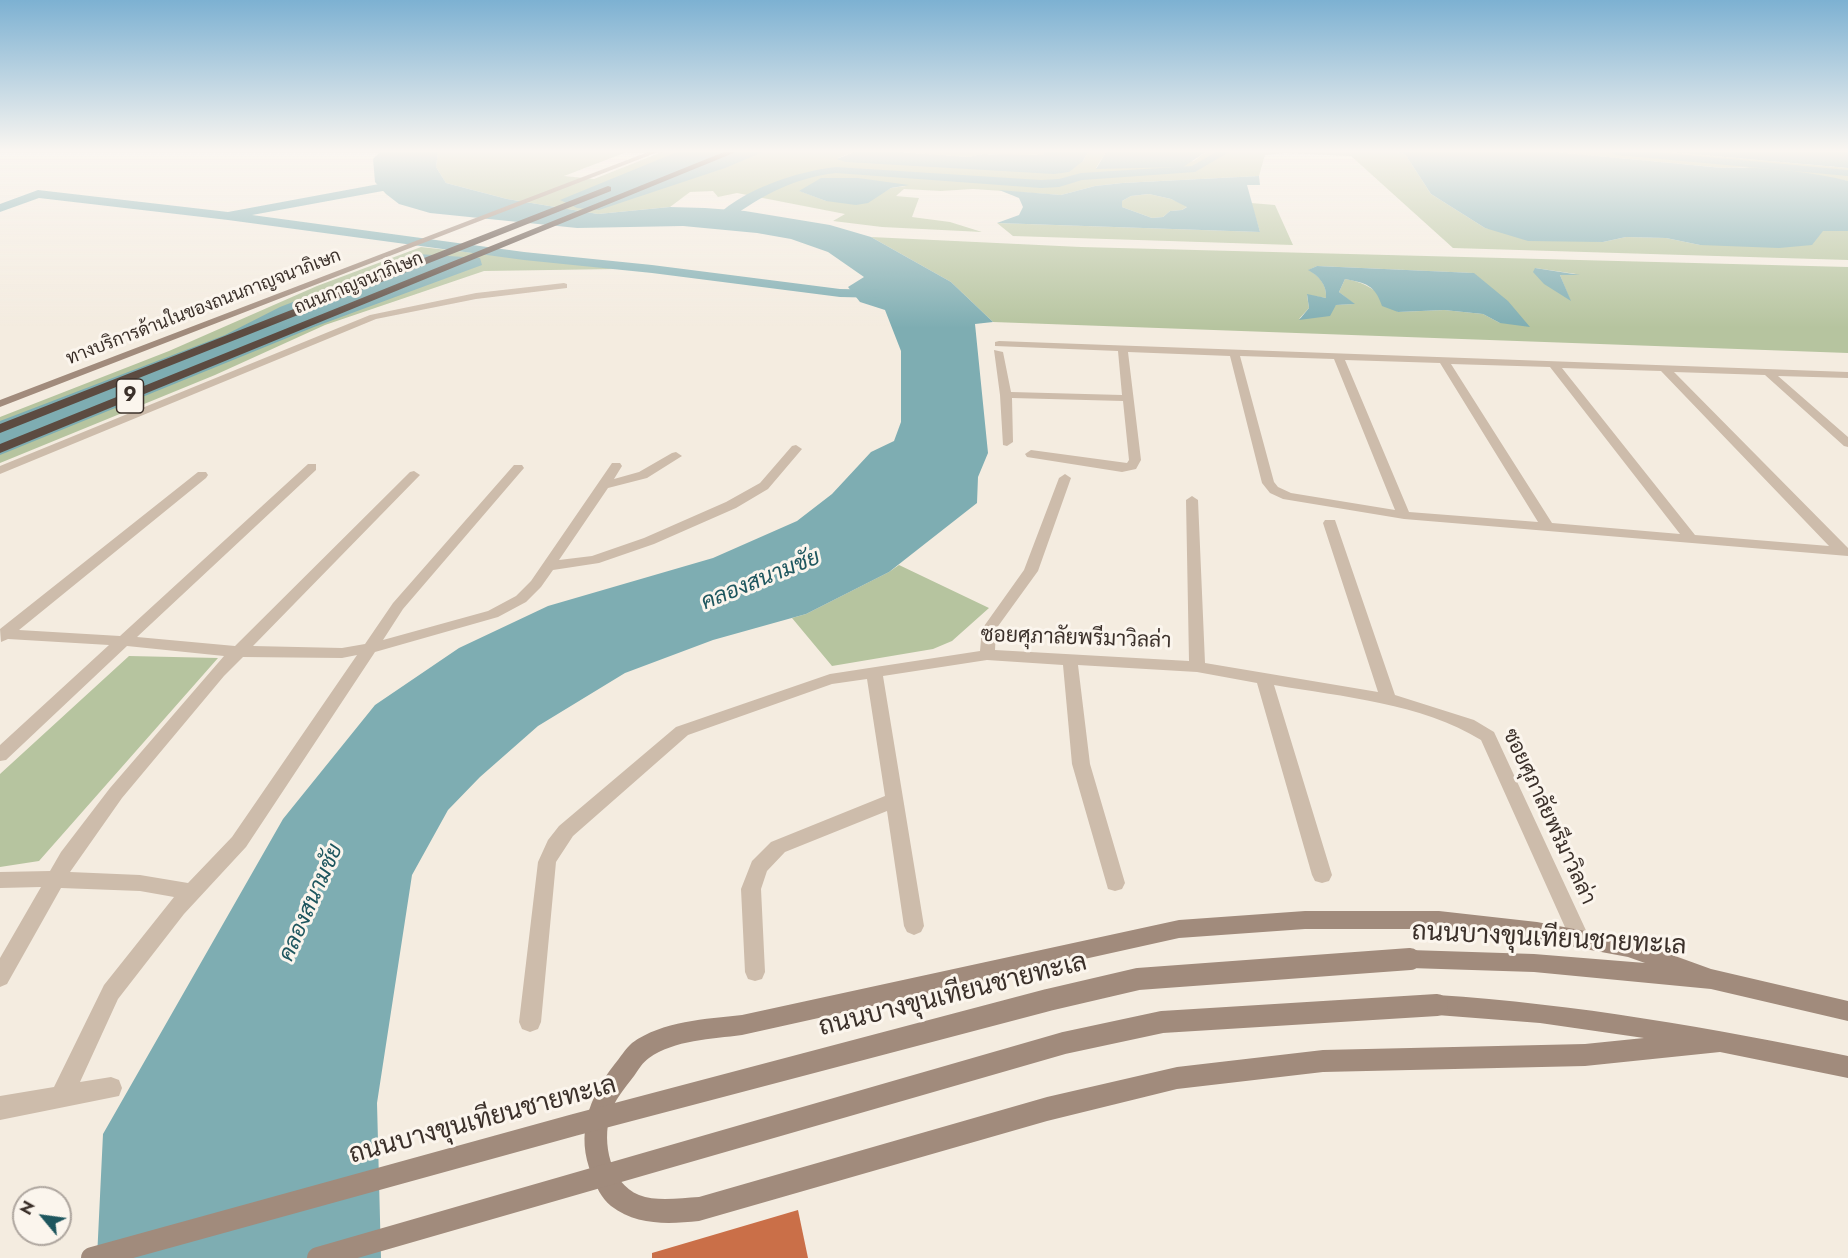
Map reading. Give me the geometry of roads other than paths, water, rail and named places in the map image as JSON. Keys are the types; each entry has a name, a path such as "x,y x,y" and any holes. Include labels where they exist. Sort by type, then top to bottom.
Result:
{"highway":[{"name":"ถนนกาญจนาภิเษก","path":"0,429 554,211"},
{"name":"ถนนกาญจนาภิเษก","path":"0,449 587,211"}],"main road":[{"name":"ทางบริการด้านในของถนนกาญจนาภิเษก","path":"0,404 502,211"},
{"path":"0,396 312,285"},
{"path":"0,414 312,285"},
{"path":"1712,979 1628,948 1537,931 1439,920 1305,920 1179,929 754,1023 698,1031 665,1040 639,1052 604,1098 595,1124 595,1152 607,1182 623,1199 652,1211 699,1209 1047,1109 1177,1078 1323,1061 1585,1055 1723,1041"},
{"name":"ถนนบางขุนเทียนชายทะเล","path":"92,1258 585,1121 1048,1000 1138,979 1410,959 1534,963 1712,979 1848,1011"},
{"path":"318,1258 1064,1043 1162,1022 1437,1005 1509,1008 1723,1041 1848,1067"}],"street":[{"path":"0,470 366,319 476,297 564,286"},
{"path":"1007,442 1006,395 999,348 1234,352 1848,375"},
{"path":"1031,454 1122,468 1132,466 1135,460 1123,349"},
{"path":"1234,352 1268,483 1274,490 1288,496 1404,514 1845,552"},
{"path":"1338,356 1404,514"},
{"path":"1443,359 1546,525"},
{"path":"1554,364 1690,538"},
{"path":"1665,369 1845,552"},
{"path":"1768,372 1848,442"},
{"path":"1006,395 1128,398"},
{"path":"548,566 594,560 649,541 731,505 764,486 796,449"},
{"path":"603,485 643,475 675,456"},
{"path":"1,635 123,641 238,651 342,653 390,644 493,614 521,599 536,584 616,466"},
{"path":"0,754 312,467"},
{"path":"61,1097 111,992 191,892 239,842 398,606 518,468"},
{"path":"1,635 202,475"},
{"path":"0,977 68,858 116,793 218,672 414,475"},
{"path":"987,655 989,629 1031,572 1065,478"},
{"path":"1192,500 1197,667"},
{"path":"1330,523 1388,699"},
{"name":"ซอยศุภาลัยพรีมาวิลล่า","path":"530,1022 547,862 555,845 566,831 670,739 682,731 830,679 987,655 1197,667 1388,699 1468,723 1488,736 1580,939"},
{"path":"1070,660 1081,764 1115,883"},
{"path":"874,672 914,926"},
{"path":"1264,678 1322,875"},
{"path":"755,972 751,889 754,877 766,857 778,847 803,835 894,800"},
{"path":"0,880 24,878 140,883 191,892"},
{"path":"0,1108 111,1088"}],"water":[{"name":"คลองสนามชัย","path":"422,211 578,211 598,214 632,211 741,211 830,225 871,237 951,282 993,322 975,324 988,453 978,477 977,503 889,572 806,614 713,640 625,673 538,726 480,777 448,810 412,875 377,1103 381,1258 97,1258 103,1134 283,819 375,705 459,648 548,606 713,558 797,521 832,494 871,452 894,441 901,422 901,351 885,310 860,302 848,287 864,277 828,252 791,239 757,233 683,226 577,228"},
{"path":"1021,211 1132,211 1152,218 1163,217 1174,211 1254,211 1260,232 997,223 1019,215"},
{"path":"1458,211 1848,211 1848,231 1823,231 1812,245 1779,248 1700,245 1666,238 1626,237 1603,242 1528,241 1485,228"},
{"path":"417,254 480,258 482,265 314,327 0,455 0,421 225,335 280,307"},
{"path":"1317,266 1474,273 1508,301 1530,327 1500,323 1483,314 1444,310 1398,312 1382,306 1376,293 1369,286 1345,279 1339,292 1355,304 1336,305 1330,316 1299,320 1309,308 1307,294 1326,298 1322,281 1308,270"},
{"path":"1535,268 1580,275 1560,275 1571,301 1544,284 1533,272"}],"waterway":[{"path":"182,211 228,216"},
{"path":"228,216 257,211"},
{"path":"717,222 733,211"},
{"path":"228,216 524,256 652,269 840,293 884,294"}]}
